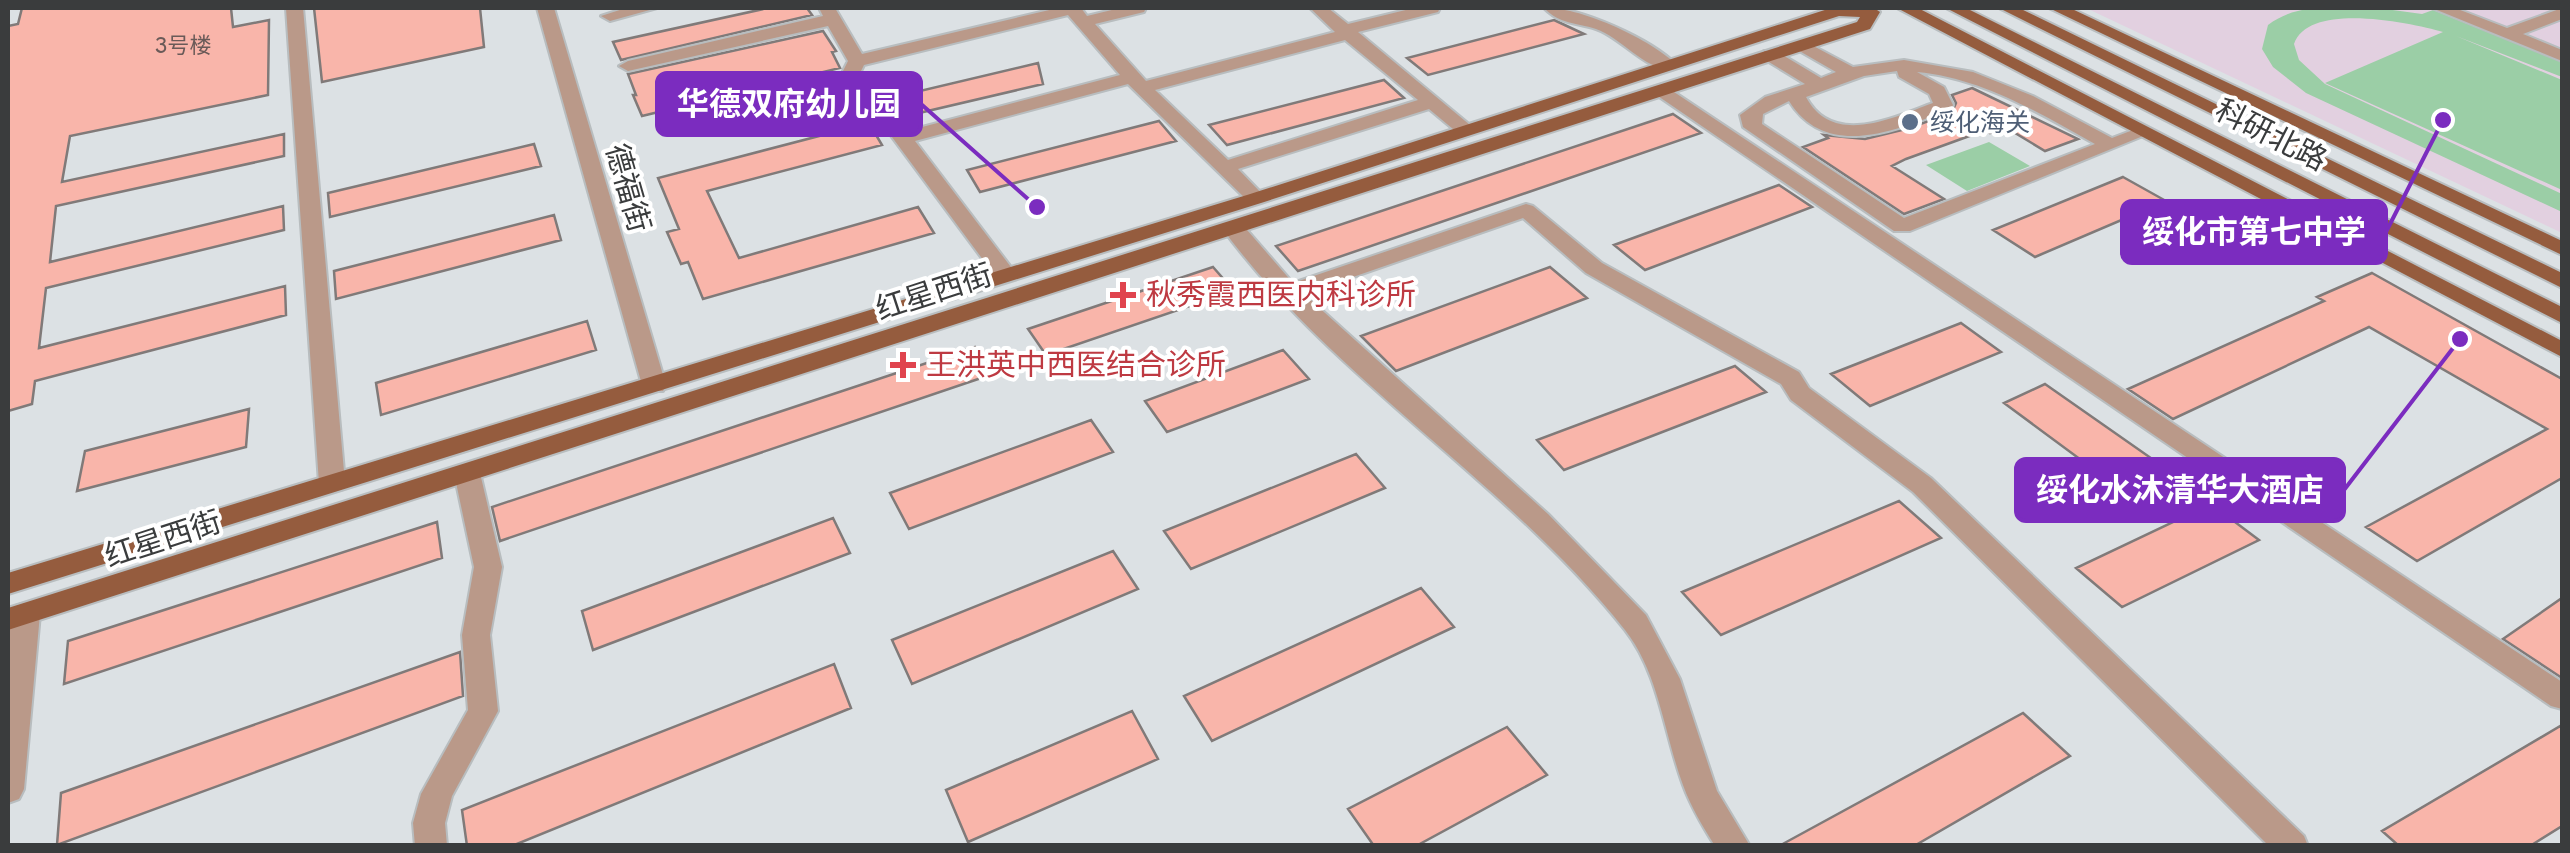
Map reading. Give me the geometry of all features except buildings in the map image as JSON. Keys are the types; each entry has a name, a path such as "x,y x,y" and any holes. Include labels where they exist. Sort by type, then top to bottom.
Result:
{"main road":[{"path":"1906,8 2562,350"},
{"name":"科研北路","path":"1954,8 2562,316"},
{"name":"科研北路","path":"2008,8 2562,281"},
{"path":"2057,8 2562,249"},
{"name":"红星西街","path":"8,583 1006,275 1236,219 1256,198 1466,130 1665,78 1692,80 1864,26 1878,10"},
{"name":"红星西街","path":"17,616 664,411 1665,78 1838,11 1878,10"},
{"path":"654,385 664,411"}],"street":[{"path":"294,8 332,483"},
{"name":"德福街","path":"545,8 654,385"},
{"path":"610,16 648,8"},
{"path":"1006,275 852,71 858,60 1076,13 1138,8"},
{"path":"1318,8 1466,130"},
{"path":"900,139 1432,8"},
{"path":"1553,8 1569,19 1602,26 1665,78 2562,697"},
{"path":"1592,8 1599,12 1602,26"},
{"path":"2441,8 2562,56"},
{"path":"628,66 830,13 858,60"},
{"path":"1076,13 1137,82 1256,198"},
{"path":"2508,34 2562,13"},
{"path":"1802,45 1852,74"},
{"path":"1770,55 1820,85"},
{"path":"1796,93 1798,102 1815,119 1853,134 1864,134 1944,105 1944,98 1931,86 1881,67"},
{"path":"2111,145 1985,80 1931,69 1881,67 1852,74 1796,93 1750,115 1753,127 1902,226 2111,145 2133,136"},
{"path":"1225,168 1432,102"},
{"path":"1291,291 1526,210 1594,268 1790,378 1800,394 1922,485 2292,846"},
{"path":"1236,219 1321,325 1543,524 1639,626 1682,723 1700,787 1734,846"},
{"path":"432,846 428,823 437,794 483,711 476,635 488,567 468,474"},
{"path":"8,789 17,616"}],"shaded area":[{"path":"2086,8 2562,8 2562,233"}],"green space":[{"path":"2378,8 2422,14 2433,10 2562,62 2562,77 2456,36 2562,80 2562,190 2325,83 2443,32 2362,18 2339,19 2303,31 2294,44 2299,60 2325,84 2562,194 2562,212 2306,93 2273,67 2262,49 2268,25 2293,12"},
{"path":"1989,142 2030,166 1967,191 1926,165"}],"place":[{"name":"绥化市第七中学","path":"2443,120"},
{"name":"绥化海关","path":"1910,122"},
{"name":"华德双府幼儿园","path":"1037,207"},
{"name":"秋秀霞西医内科诊所","path":"1123,295"},
{"name":"绥化水沐清华大酒店","path":"2460,339"},
{"name":"王洪英中西医结合诊所","path":"903,365"}]}
